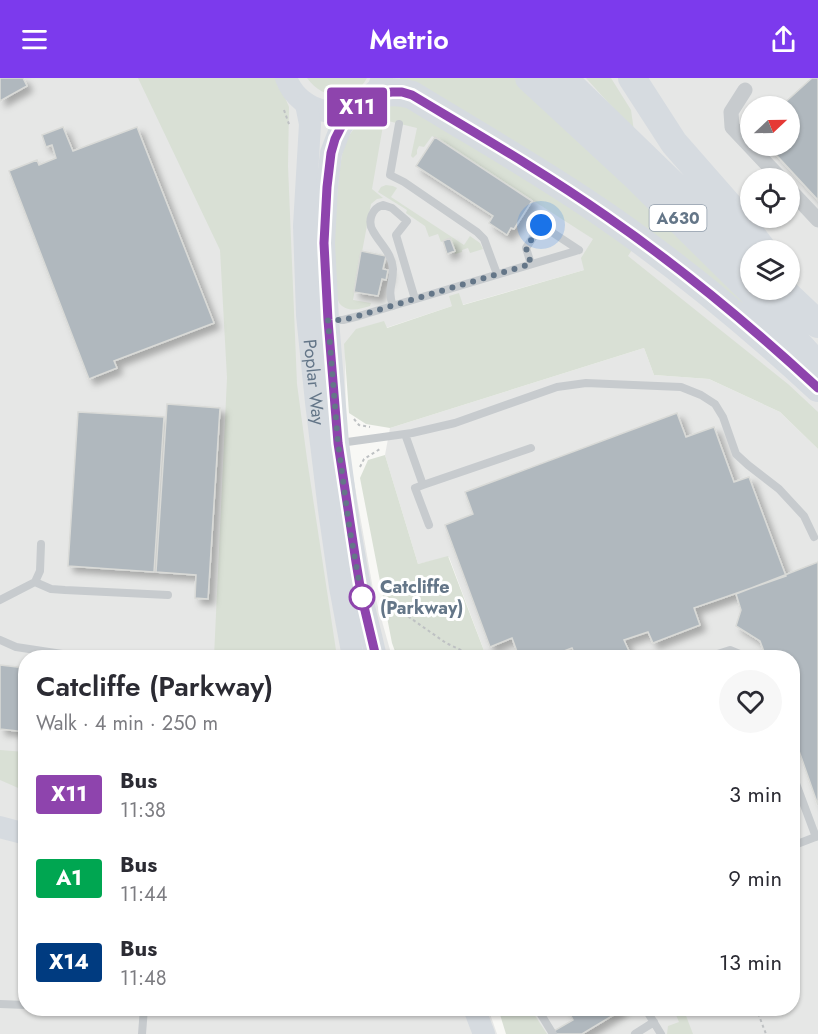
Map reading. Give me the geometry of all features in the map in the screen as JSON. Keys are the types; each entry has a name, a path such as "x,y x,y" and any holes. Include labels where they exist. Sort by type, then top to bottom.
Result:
{"highway":[{"name":"A630","path":"529,78 635,176 750,290 818,366"},
{"name":"A630","path":"562,78 740,249"},
{"name":"A630","path":"632,78 674,143 731,208 755,240"},
{"name":"A630","path":"371,94 402,92 412,95 605,215 687,276 771,345 818,388"},
{"path":"800,298 818,322"},
{"path":"793,300 818,322"}],"main road":[{"path":"286,78 292,90 306,104 321,111 338,113 371,94"},
{"name":"Poplar Way","path":"371,94 341,127 331,153 324,243 338,443 349,525 362,598 384,650"},
{"name":"Poplar Way","path":"306,104 310,124 304,226 308,315 329,510 352,650"},
{"path":"0,827 18,832"},
{"path":"477,1016 484,1034"}],"street":[{"path":"745,90 731,112 732,127 771,168"},
{"path":"800,201 818,220"}],"lane":[{"path":"399,124 390,175 404,182 477,232 484,239 496,274"},
{"path":"393,306 389,295 393,268 384,246 370,225 372,213 378,206 392,208 407,221 396,235 415,299"},
{"path":"328,320 343,320 579,250 541,225 526,248 531,264"},
{"path":"338,443 405,434 455,423 557,387 586,383 681,387 715,404 723,417 736,454 779,489 804,516 814,537"},
{"path":"405,434 423,485"},
{"path":"429,525 415,488 531,448"},
{"path":"0,600 35,582 40,571 41,544"},
{"path":"35,582 51,589 168,595"},
{"path":"0,640 16,647 36,650"},
{"path":"800,793 817,837 800,843"},
{"path":"0,1004 18,1005"},
{"path":"142,1034 143,1016"},
{"path":"541,1016 553,1034"},
{"path":"650,1016 661,1034"},
{"path":"635,1034 654,1022"}],"path":[{"path":"354,418 360,425 378,429 381,448 364,459 356,474"},
{"path":"384,609 383,601 386,601 446,643 461,650"},
{"path":"759,1016 766,1034"}],"shaded area":[{"path":"0,78 818,78 818,426 584,270 462,305 459,294 452,306 386,328 345,346 346,436 373,589 390,650 18,650 18,1016 491,1016 497,1034 0,1034"},
{"path":"138,78 277,78 289,107 288,166 297,384 336,650 214,650 227,378 220,250"},
{"path":"307,78 367,78 354,92 338,96 321,91"},
{"path":"400,78 517,78 740,297 740,300 757,314"},
{"path":"586,78 611,78 631,110 634,131"},
{"path":"393,104 413,106 635,245 628,256 788,384 818,412 818,449 780,412 709,379 654,375 644,348 390,428 366,424 349,413 344,344 356,329 384,321 387,328 452,306 449,296 459,293 463,305 584,270 581,258 593,239 432,136 424,147 419,146 413,158 411,156 417,128 384,120 372,189 383,198 371,204 353,300 371,303 370,306 358,309 343,307 337,294 335,276 337,199 342,155 347,139 362,119 375,109"},
{"path":"386,185 397,188 391,197 464,245 470,236 480,243 483,249 470,253 468,248 455,254 450,239 441,242 438,234 429,237 425,226 406,213 407,210 378,192"},
{"path":"644,348 654,375 709,379 780,412 818,449 818,1034 539,1034 527,1016 800,1016 800,650 484,650 449,557 418,564 385,455 390,428"},
{"path":"385,455 418,564 448,556 484,650 394,650 360,478 368,460"},
{"path":"0,750 18,751 18,788 0,780"},
{"path":"500,1016 535,1016 547,1034 506,1034"},
{"path":"676,1016 686,1016 693,1034 667,1034 668,1026 679,1022"}],"building":[{"path":"0,78 23,78 27,86 0,101"},
{"path":"812,78 818,78 818,200 800,181 800,168 788,168 777,156 800,156 800,96 792,96"},
{"path":"63,127 73,151 137,127 214,323 114,361 117,368 89,379 9,171 37,160 39,165 56,158 52,145 46,147 42,135"},
{"path":"435,137 532,201 514,229 511,228 507,235 489,223 493,216 416,166"},
{"path":"450,238 455,251 447,254 443,241"},
{"path":"361,251 386,256 383,269 388,270 386,280 382,279 378,296 354,292"},
{"path":"167,404 220,408 208,599 195,598 196,575 156,572"},
{"path":"78,412 164,417 154,572 68,566"},
{"path":"677,413 686,437 714,427 734,482 749,477 786,576 694,608 700,625 653,643 648,632 624,640 629,650 573,650 572,648 567,650 516,650 512,638 490,647 445,525 473,514 465,492"},
{"path":"818,562 818,805 800,754 800,650 763,650 760,641 736,626 741,610 736,594"},
{"path":"0,665 18,667 18,731 0,729"},
{"path":"571,1016 612,1016 582,1034 553,1034 552,1032 573,1020"}],"bus line":[{"name":"X11","path":"374,650 349,525 338,443 324,243 327,187 335,139 354,109 376,94 402,92 412,95 605,215 678,269 771,345 818,388"}],"place":[{"name":"Catcliffe (Parkway)","path":"362,597"}],"route":[{"path":"362,597 338,443 328,320 343,320 358,316 531,264 526,248 541,225"}]}
